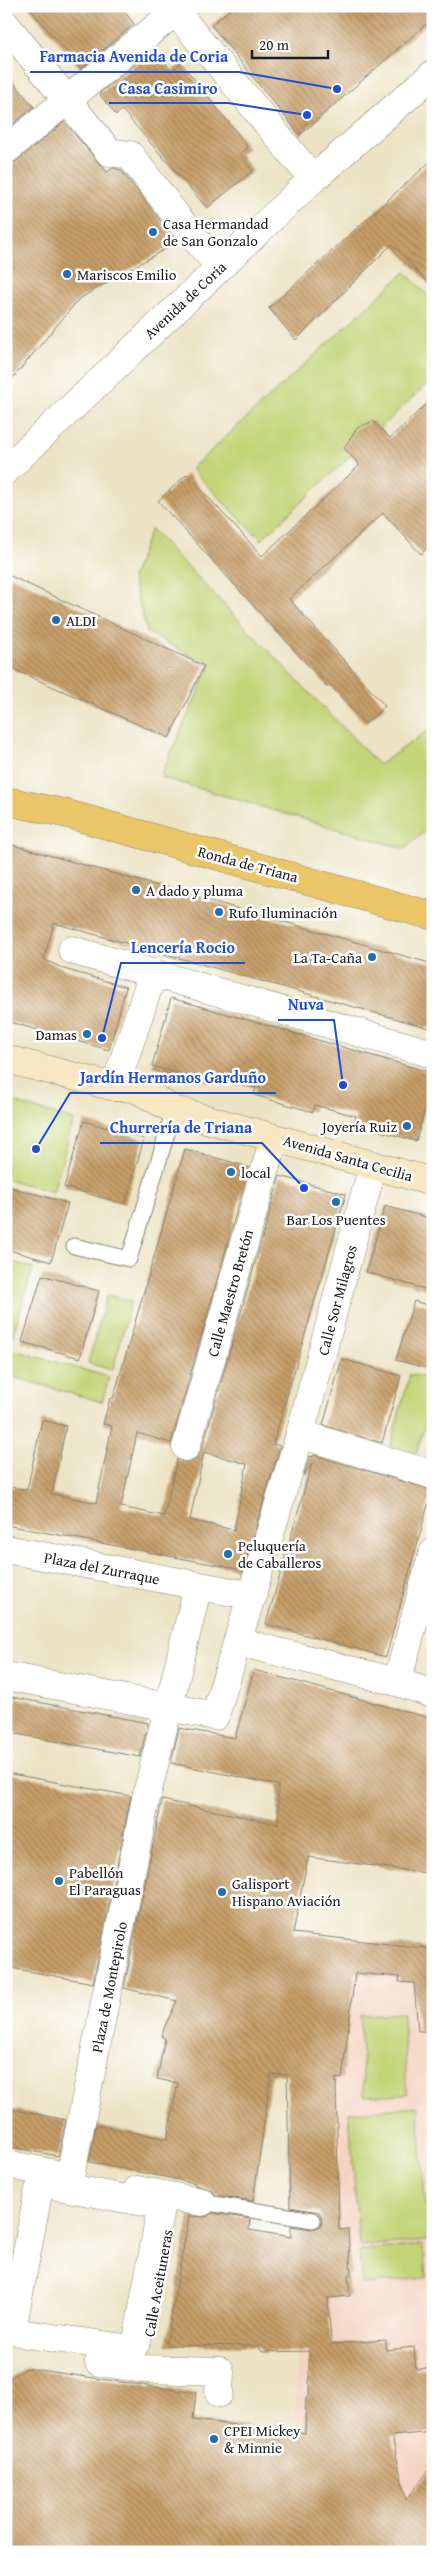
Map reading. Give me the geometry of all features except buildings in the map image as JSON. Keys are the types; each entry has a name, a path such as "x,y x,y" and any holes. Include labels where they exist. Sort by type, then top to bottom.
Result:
{"main road":[{"name":"Ronda de Triana","path":"6,787 64,813"},
{"name":"Ronda de Triana","path":"6,801 64,813 433,916"}],"street":[{"path":"6,150 176,8 313,179"},
{"path":"6,25 109,152 130,155 185,227 220,267"},
{"name":"Avenida de Coria","path":"6,470 313,179 433,74"},
{"path":"72,950 433,1054"},
{"path":"115,1087 153,973"},
{"name":"Avenida Santa Cecilia","path":"6,1059 115,1087 135,1088 174,1110 373,1165 432,1178"},
{"name":"Calle Maestro Bretón","path":"186,1447 274,1138"},
{"name":"Calle Sor Milagros","path":"239,1642 253,1596 278,1479 298,1440 373,1165"},
{"path":"298,1440 433,1475"},
{"name":"Plaza del Zurraque","path":"6,1549 253,1596"},
{"path":"397,1682 433,1552"},
{"path":"168,1708 198,1586"},
{"path":"6,1676 215,1716 239,1642 397,1682 433,1694"},
{"name":"Plaza de Montepirolo","path":"70,2177 146,1798 168,1708"},
{"path":"6,2288 16,2166 70,2177 165,2202"},
{"path":"165,2202 160,2214 134,2348 130,2350 113,2348 26,2334 14,2330 13,2324 38,2193 42,2184 165,2202 202,2202"},
{"name":"Calle Aceituneras","path":"144,2369 165,2202"},
{"path":"6,2347 144,2369 220,2371 219,2393"}],"lane":[{"path":"74,1246 129,1259 174,1110"},
{"path":"202,2202 313,2220"}],"shaded area":[{"path":"293,1932 433,1949 433,2496 378,2503 296,2500 296,2349 326,2237 323,2205 290,2195 286,2059"}],"green space":[{"path":"405,272 433,301 433,378 261,540 191,469"},
{"path":"151,529 379,765 433,727 433,824 405,849 160,777 210,666 147,632 132,578"},
{"path":"6,1100 74,1120 53,1192 6,1179"},
{"path":"6,1260 33,1268 12,1338 6,1337"},
{"path":"107,1295 131,1301 113,1370 88,1363"},
{"path":"6,1348 109,1377 102,1402 6,1375"},
{"path":"410,1374 433,1380 433,1398 416,1454 390,1446"},
{"path":"403,2013 407,2094 364,2096 360,2015"},
{"path":"418,2107 428,2241 359,2246 349,2112"},
{"path":"423,2245 426,2278 362,2284 359,2251"}],"place":[{"name":"Farmacia Avenida de Coria","path":"337,89"},
{"name":"Casa Casimiro","path":"307,115"},
{"name":"Casa Hermandad de San Gonzalo","path":"153,232"},
{"name":"Mariscos Emilio","path":"67,274"},
{"name":"ALDI","path":"56,620"},
{"name":"A dado y pluma","path":"136,890"},
{"name":"Rufo Iluminación","path":"219,912"},
{"name":"La Ta-Caña","path":"372,957"},
{"name":"Damas","path":"87,1034"},
{"name":"Lencería Rocio","path":"102,1038"},
{"name":"Nuva","path":"343,1085"},
{"name":"Joyería Ruiz","path":"407,1126"},
{"name":"Jardín Hermanos Garduño","path":"36,1149"},
{"name":"local","path":"231,1172"},
{"name":"Churrería de Triana","path":"304,1188"},
{"name":"Bar Los Puentes","path":"336,1202"},
{"name":"Peluquería de Caballeros","path":"228,1554"},
{"name":"Pabellón El Paraguas","path":"59,1881"},
{"name":"Galisport Hispano Aviación","path":"222,1892"},
{"name":"CPEI Mickey & Minnie","path":"214,2439"}]}
